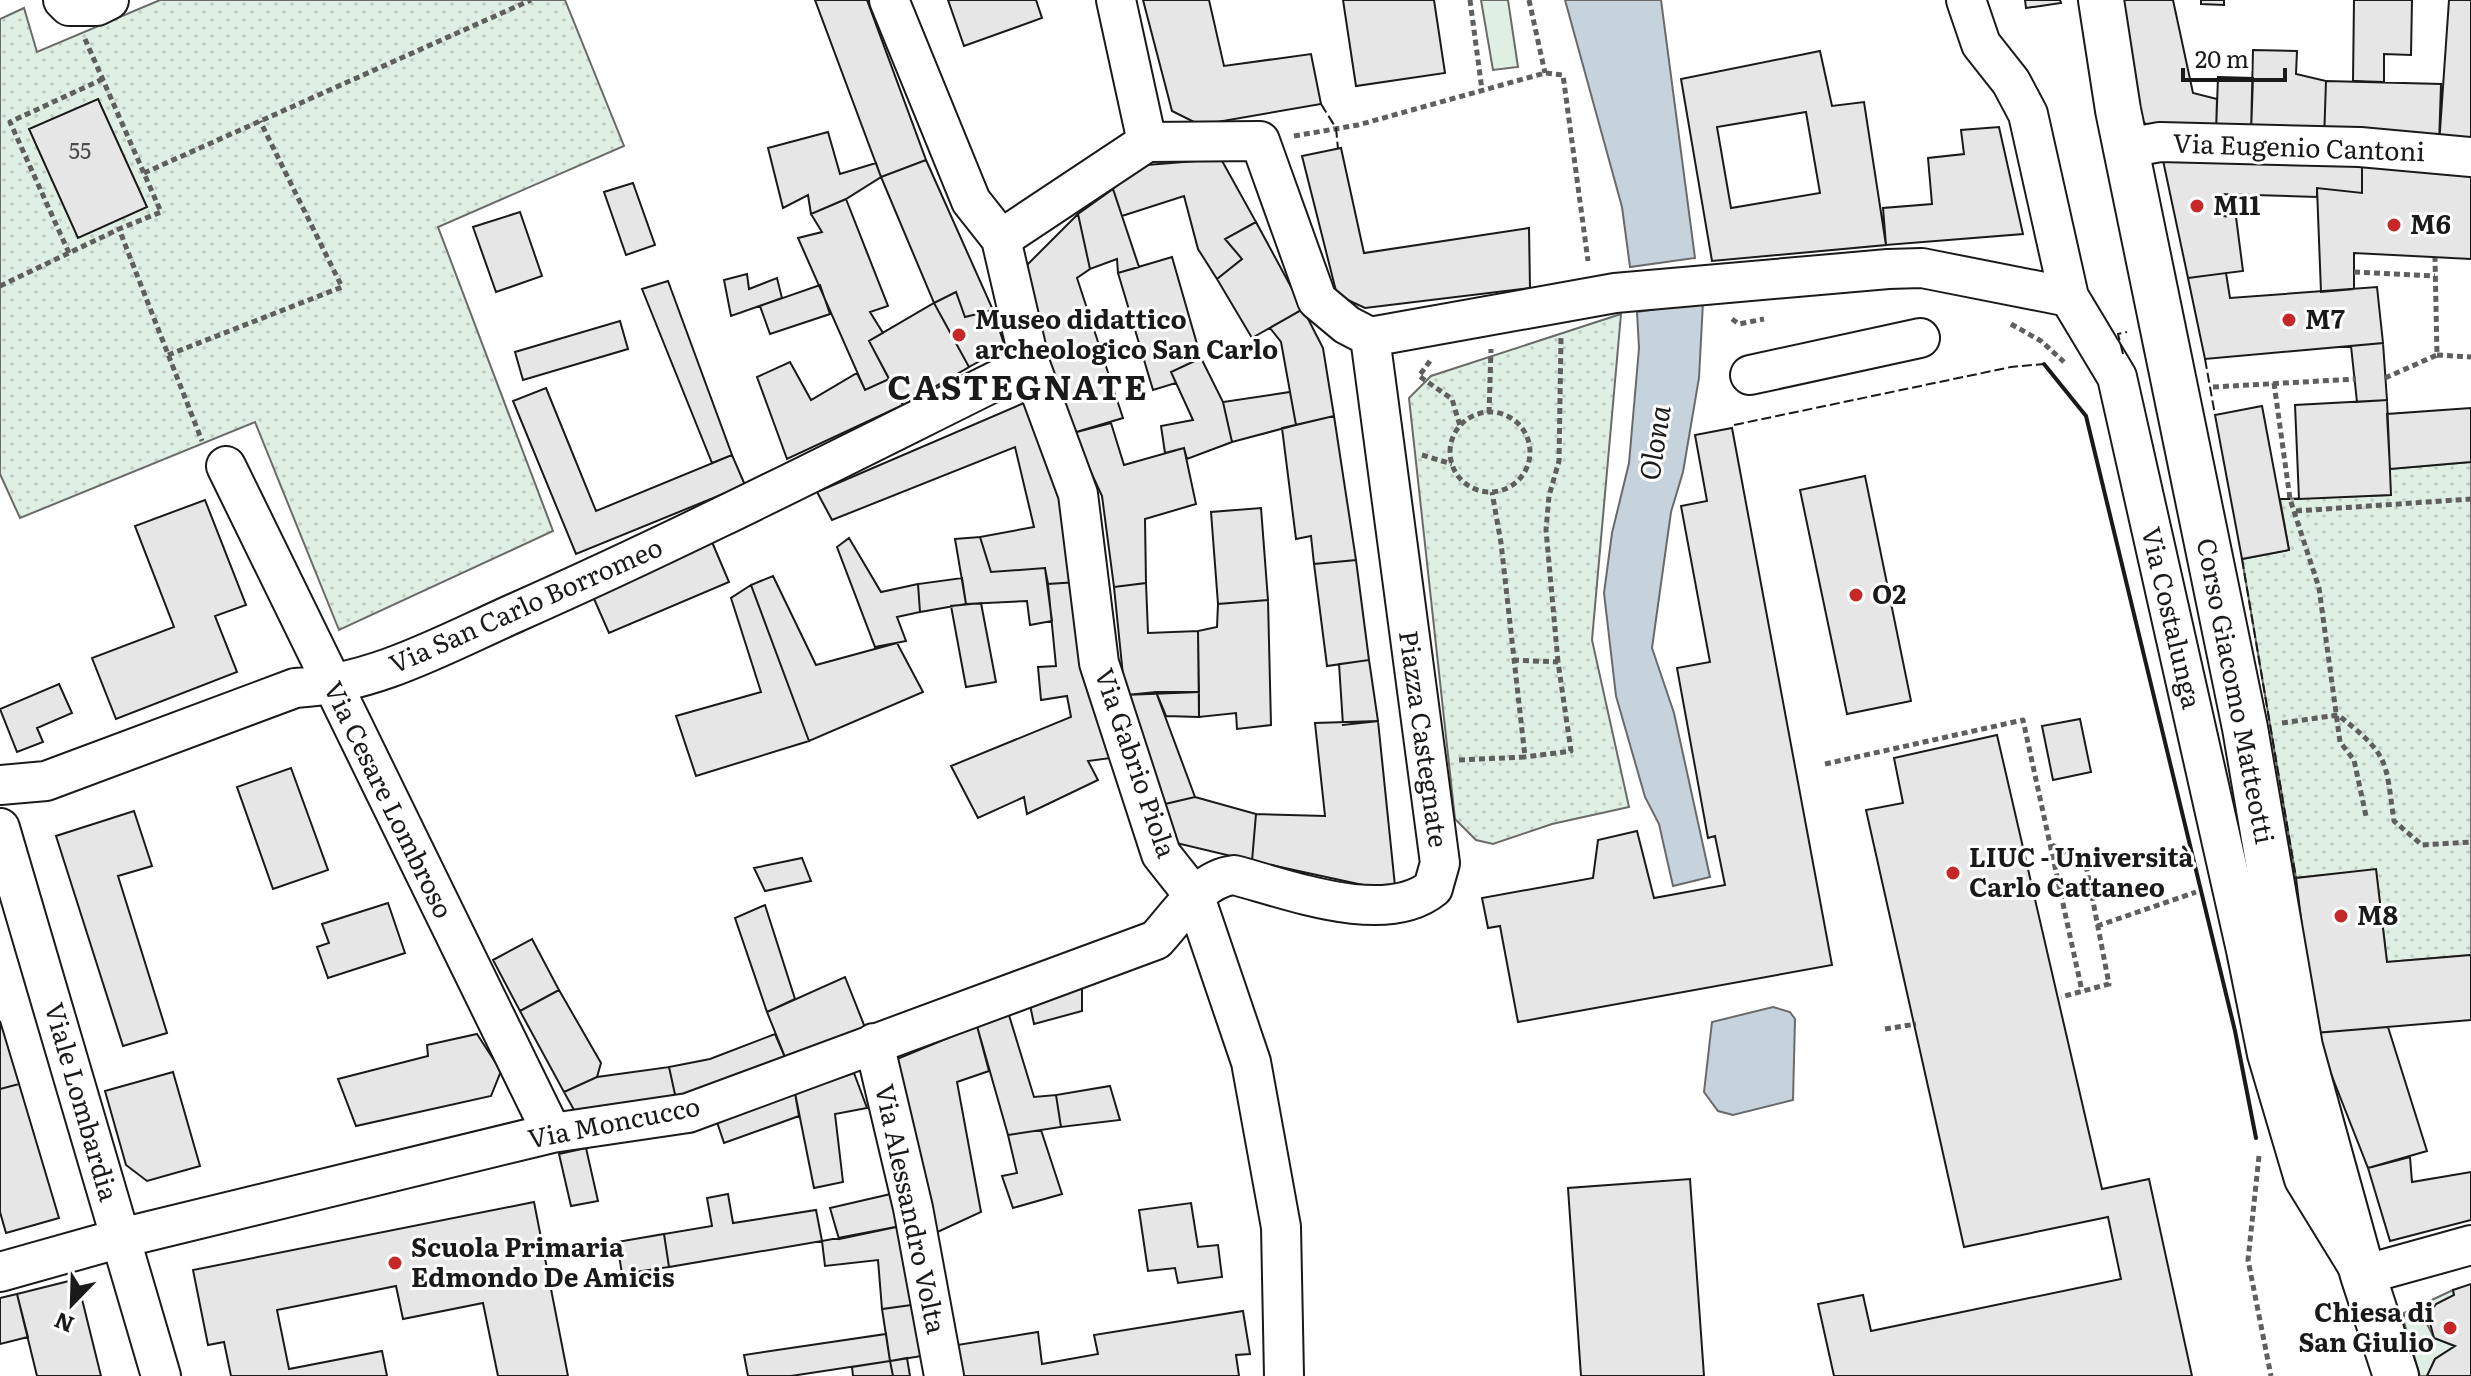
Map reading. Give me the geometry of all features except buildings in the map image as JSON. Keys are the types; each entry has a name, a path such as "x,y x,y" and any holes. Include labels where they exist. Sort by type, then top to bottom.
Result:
{"main road":[{"name":"Corso Giacomo Matteotti","path":"2101,0 2127,148 2245,728 2300,1047 2363,1275 2396,1376"}],"street":[{"path":"66,3 97,6 109,0"},
{"path":"889,0 971,201 1001,239 1147,142 1260,141 1317,300 1347,325 1370,337 1601,296 1709,283 1922,268 2069,297"},
{"path":"1116,0 1147,142"},
{"name":"Via Costalunga","path":"1966,0 1981,44 2011,82 2028,114 2069,297 2117,377 2267,1054 2304,1179 2363,1275"},
{"name":"Via Eugenio Cantoni","path":"2127,148 2160,142 2360,147 2471,157"},
{"name":"Via Gabrio Piola","path":"1001,239 1030,364 1078,494 1099,663 1161,854 1195,897 1251,1062 1281,1227 1284,1376"},
{"name":"Piazza Castegnate","path":"1195,897 1209,881 1234,875 1352,904 1398,904 1425,894 1439,877 1370,337"},
{"path":"1750,375 1920,338"},
{"name":"Via San Carlo Borromeo","path":"0,785 46,781 295,688 331,686 376,674 591,579 1030,364"},
{"name":"Via Cesare Lombroso","path":"226,466 552,1133"},
{"name":"Viale Lombardia","path":"0,828 161,1376"},
{"name":"Via Moncucco","path":"0,1272 121,1238 552,1133 688,1113 1156,940 1195,897"},
{"name":"Via Costalunga","path":"2246,950 2300,1047"},
{"name":"Via Alessandro Volta","path":"874,1043 913,1208 944,1376"},
{"path":"2363,1275 2471,1245"}],"path":[{"path":"144,173 531,0"},
{"path":"1470,0 1482,90"},
{"path":"1529,0 1545,73"},
{"path":"0,286 161,212 105,78 66,3"},
{"path":"1336,128 1358,125 1545,73 1563,75 1588,266 1601,296"},
{"path":"69,253 10,122 105,78"},
{"path":"168,355 342,287 260,121"},
{"path":"119,229 207,454 226,466"},
{"path":"2435,258 2437,355"},
{"path":"2354,272 2435,276"},
{"path":"1739,324 1769,318"},
{"path":"2002,320 2041,341 2072,370"},
{"path":"1453,760 1525,757 1571,751 1558,662 1546,530 1549,496 1559,461 1561,333"},
{"path":"1489,413 1491,336"},
{"path":"2385,378 2437,355 2471,357"},
{"path":"2177,392 2356,379"},
{"path":"2274,383 2290,499 2319,588 2340,742 2354,760 2366,816"},
{"path":"1489,413 1508,416 1519,424 1530,448 1530,461 1516,483 1492,492 1479,491 1457,476 1450,451 1460,426 1470,418 1489,413"},
{"path":"1492,492 1501,543 1525,757"},
{"path":"2296,511 2471,499"},
{"path":"1513,660 1558,662"},
{"path":"2245,728 2338,715 2369,739 2385,760 2394,821 2422,845 2471,842"},
{"path":"1825,764 2023,720 2082,991"},
{"path":"2051,844 2086,865 2109,984 2061,997"},
{"path":"2097,926 2201,890"},
{"path":"1885,1029 1916,1024"},
{"path":"2254,1184 2248,1260 2271,1376"}],"green space":[{"path":"160,0 565,0 624,146 438,227 553,531 339,630 255,422 20,518 0,474 0,19 24,8 37,52"},
{"path":"1481,0 1508,0 1518,67 1493,70"},
{"path":"1621,314 1592,640 1629,807 1552,824 1493,844 1476,840 1455,819 1409,398 1431,376"},
{"path":"2471,462 2471,955 2387,962 2376,870 2296,878 2242,559 2289,550 2280,499 2390,495 2390,469"},
{"path":"2453,1290 2454,1295 2431,1310 2427,1324 2434,1338 2455,1346 2435,1359 2427,1376 2420,1376 2404,1313"}],"water":[{"path":"1565,0 1661,0 1695,258 1630,267 1622,207"},
{"name":"Olona","path":"1703,302 1699,378 1683,472 1671,512 1652,648 1674,713 1710,877 1673,886 1659,824 1645,797 1616,696 1604,593 1612,533 1629,463 1639,348 1637,312"},
{"path":"1773,1007 1790,1012 1795,1019 1793,1100 1733,1115 1718,1111 1704,1092 1712,1022"}],"fence":[{"path":"1321,104 1336,128 1338,149"},
{"path":"2123,354 2118,334 2127,332"},
{"path":"2205,359 2215,415"},
{"path":"1734,425 2011,367 2044,364"},
{"path":"2280,499 2299,499"},
{"path":"2242,559 2296,878"}],"wall":[{"path":"2044,364 2086,416 2235,1031 2256,1138"}],"place":[{"name":"M11","path":"2197,206"},
{"name":"M6","path":"2394,225"},
{"name":"M7","path":"2289,320"},
{"name":"Museo didattico archeologico San Carlo","path":"959,335"},
{"name":"O2","path":"1856,595"},
{"name":"LIUC - Università Carlo Cattaneo","path":"1953,873"},
{"name":"M8","path":"2341,916"},
{"name":"Scuola Primaria Edmondo De Amicis","path":"395,1263"},
{"name":"Chiesa di San Giulio","path":"2450,1328"}],"district":[{"name":"CASTEGNATE","path":"1018,388"}]}
